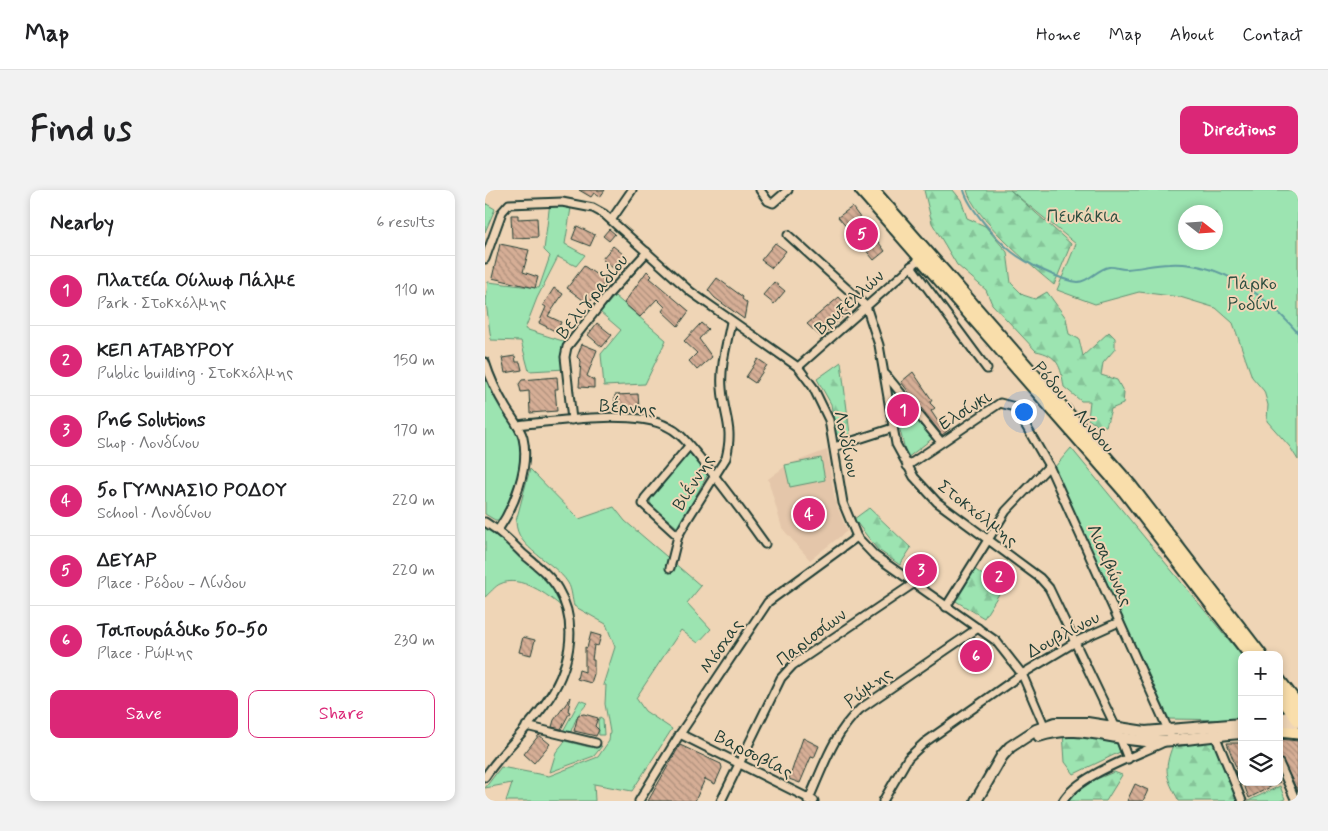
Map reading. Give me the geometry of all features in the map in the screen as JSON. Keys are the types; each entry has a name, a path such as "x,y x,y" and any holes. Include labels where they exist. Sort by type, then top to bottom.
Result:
{"main road":[{"name":"Ρόδου - Λίνδου","path":"861,190 915,262 1124,492 1247,651"},
{"name":"Ρόδου - Λίνδου","path":"873,190 1131,486 1258,651"},
{"path":"1283,688 1297,715 1293,725 1283,729"},
{"path":"1283,700 1297,715"},
{"path":"1283,718 1297,715"},
{"path":"976,801 1002,756 1021,739 1046,730 1119,732 1145,741 1165,735 1238,725"},
{"path":"983,801 1011,754 1046,730"},
{"path":"1283,731 1298,733"},
{"path":"1165,735 1238,733"}],"street":[{"path":"612,219 631,190"},
{"path":"760,190 768,201 773,203 788,190"},
{"name":"Λονδίνου","path":"485,259 502,212 509,204 562,202 593,208 612,219 691,292 731,322 798,367 823,404 829,420 843,503 857,536 874,555 996,641 1022,674 1046,730"},
{"name":"Στοκχόλμης","path":"788,235 866,306 879,346 885,373 896,444 907,466 923,489 937,502 1040,578 1049,588 1077,641 1119,732 1128,760"},
{"name":"Βελιγραδίου","path":"572,420 565,357 567,347 601,303 647,252"},
{"path":"915,262 987,369"},
{"name":"Βρυξελλών","path":"798,367 915,262"},
{"name":"Βιέννης","path":"670,568 678,536 726,458 731,432 722,386 731,322"},
{"path":"485,362 497,392 517,425 523,439 523,466 511,505 498,530"},
{"path":"885,373 941,442"},
{"name":"Ελσίνκι","path":"907,466 1000,404 1015,407"},
{"name":"Λισαβώνας","path":"1015,407 1049,466 1119,622 1165,735"},
{"name":"Βέρνης","path":"517,425 572,420 641,419 657,422 678,433 715,475 765,544"},
{"path":"834,447 893,428"},
{"path":"678,536 643,504 645,498 689,446"},
{"path":"946,607 1006,511 1049,466"},
{"path":"485,522 498,530 547,575 558,589 569,630 569,651 557,685 545,704 506,747 485,777"},
{"name":"Μόσχας","path":"639,801 680,734 768,602 857,536"},
{"name":"Παρισσίων","path":"721,801 773,691 793,665 913,584"},
{"name":"Δουβλίνου","path":"883,801 908,758 924,743 1022,674 1077,641 1119,622"},
{"name":"Ρώμης","path":"810,800 836,736 849,720 860,709 978,628"},
{"path":"526,726 596,743"},
{"name":"Βαρσοβίας","path":"680,734 810,800"},
{"path":"1063,801 1068,792 1082,781 1128,760 1165,735"},
{"path":"1215,735 1242,801"},
{"path":"1283,773 1295,801"}],"shaded area":[{"path":"827,450 835,501 847,531 810,560 782,528 768,479 787,465"}],"green space":[{"path":"924,190 953,190 961,200 967,218 985,226 1007,252 1011,283 1023,295 1035,299 1047,292 1066,318 1069,334 1079,339 1083,356 1109,332 1115,338 1115,349 1103,363 1101,375 1117,380 1124,393 1123,404 1111,409 1106,426 1097,425 1088,419 1090,401 1081,401 1064,387 1060,368 1054,359 1036,351 992,304 986,290 957,265 932,223"},
{"path":"967,190 1010,190 1071,244 1054,285 1005,241 980,214"},
{"name":"Πάρκο Ροδίνι","path":"1010,190 1298,190 1298,460 1290,447 1267,421 1268,405 1264,391 1252,377 1233,323 1216,308 1180,297 1139,292 1095,304 1057,290 1076,244"},
{"path":"550,202 571,208 565,244 585,255 576,266 558,257 537,298 525,329 569,343 566,369 529,371 521,341 491,340 486,302 488,282 539,288 550,256 544,250"},
{"path":"485,203 495,209 485,232"},
{"path":"615,296 666,340 645,384 604,386 601,354 621,330 600,312"},
{"path":"841,362 850,434 839,438 836,436 831,404 817,379"},
{"path":"485,366 519,433 524,448 516,502 503,520 495,520 485,514"},
{"path":"893,384 933,438 907,458 889,386"},
{"path":"1071,448 1238,651 1238,720 1169,719 1054,468"},
{"path":"690,449 709,472 678,528 653,507 650,502 652,495"},
{"path":"821,458 825,480 790,487 785,465"},
{"path":"530,469 579,519 614,507 625,521 701,586 687,603 711,629 698,643 681,630 636,698 645,711 672,729 632,791 594,784 595,801 506,801 512,783 485,788 501,767 549,776 598,757 609,741 610,732 605,704 606,685 603,685 615,647 606,624 574,606 568,583 562,575 522,540 516,521"},
{"path":"869,508 911,548 900,565 877,549 854,519"},
{"path":"485,525 509,541 560,590 562,607 533,587 516,582 500,584 485,597"},
{"path":"973,568 1002,589 984,618 954,600"},
{"path":"580,700 588,703 577,717 570,734 562,733"},
{"path":"600,717 603,719 604,735 599,735 598,721"},
{"path":"1063,732 1115,738 1120,752 1074,774 1065,762"},
{"path":"1220,740 1237,801 1179,801 1167,774 1168,761 1173,745"},
{"path":"565,741 589,747 602,746 594,756 550,772 556,752"},
{"path":"1114,772 1122,775 1106,801 1069,801 1077,787"},
{"path":"1280,786 1285,799 1280,801 1248,801"}],"building":[{"path":"579,190 605,190 600,197 594,193 591,197"},
{"path":"852,207 885,251 874,260 838,217"},
{"path":"511,215 518,215 518,219 537,218 538,237 512,238"},
{"path":"577,226 595,235 590,246 572,239"},
{"path":"609,229 615,234 609,241 603,236"},
{"path":"775,243 786,251 772,268 761,260"},
{"path":"500,244 529,250 523,272 538,277 535,288 492,278"},
{"path":"613,246 628,258 619,269 615,266 613,268 602,259"},
{"path":"584,266 604,280 604,283 591,301 587,303 567,288"},
{"path":"647,271 652,276 650,278 689,311 678,326 662,311 665,307 657,299 640,317 624,303"},
{"path":"717,278 743,297 742,299 747,303 744,319 715,298 708,290"},
{"path":"774,282 785,291 774,304 763,295"},
{"path":"554,288 563,294 548,316 561,322 557,332 539,323 546,307 543,305"},
{"path":"839,297 850,309 821,337 807,324"},
{"path":"597,323 612,335 602,347 588,335"},
{"path":"701,323 708,329 699,339 712,357 697,370 689,361 697,353 684,341"},
{"path":"582,344 597,350 587,376 594,380 594,388 579,387 581,361 577,357"},
{"path":"515,356 516,362 520,362 522,370 505,373 502,358"},
{"path":"758,359 767,365 755,383 746,377"},
{"path":"913,372 932,400 930,403 935,408 931,411 939,423 943,420 950,429 942,435 901,382"},
{"path":"557,377 558,389 555,389 557,411 530,413 529,391 521,392 519,384 522,380"},
{"path":"638,394 639,407 614,408 615,395"},
{"path":"591,633 601,636 598,646 594,645 592,660 594,660 594,674 591,683 577,679 579,670 585,672 585,647 587,648"},
{"path":"523,637 535,640 531,655 519,652"},
{"path":"980,642 991,655 972,670 962,657"},
{"path":"571,697 568,711 570,712 561,729 552,727 554,720"},
{"path":"584,714 598,718 595,726 599,730 596,736 574,731 578,715"},
{"path":"539,735 550,744 534,763 524,754"},
{"path":"803,738 819,746 814,758 811,757 800,783 789,779"},
{"path":"1283,739 1298,741 1298,792 1283,762"},
{"path":"1227,743 1238,743 1238,772"},
{"path":"680,745 721,764 722,768 715,784 705,779 695,801 648,801"},
{"path":"1135,784 1148,790 1143,801 1127,801"},
{"path":"1244,786 1272,786 1249,798"}],"waterway":[{"path":"964,190 977,214 1006,247 1026,261 1053,275 1078,282 1086,280 1109,267 1125,269 1169,264 1207,268 1224,275 1257,294 1272,306 1298,333"}],"place":[{"name":"ΔΕΥΑΡ","path":"862,234"},
{"name":"Πλατεία Ούλωφ Πάλμε","path":"903,410"},
{"name":"5ο ΓΥΜΝΑΣΙΟ ΡΟΔΟΥ","path":"809,514"},
{"name":"PnG Solutions","path":"921,570"},
{"name":"ΚΕΠ ΑΤΑΒΥΡΟΥ","path":"999,577"},
{"name":"Τσιπουράδικο 50-50","path":"976,656"}],"park label":[{"name":"Πευκάκια","path":"1084,216"}]}
